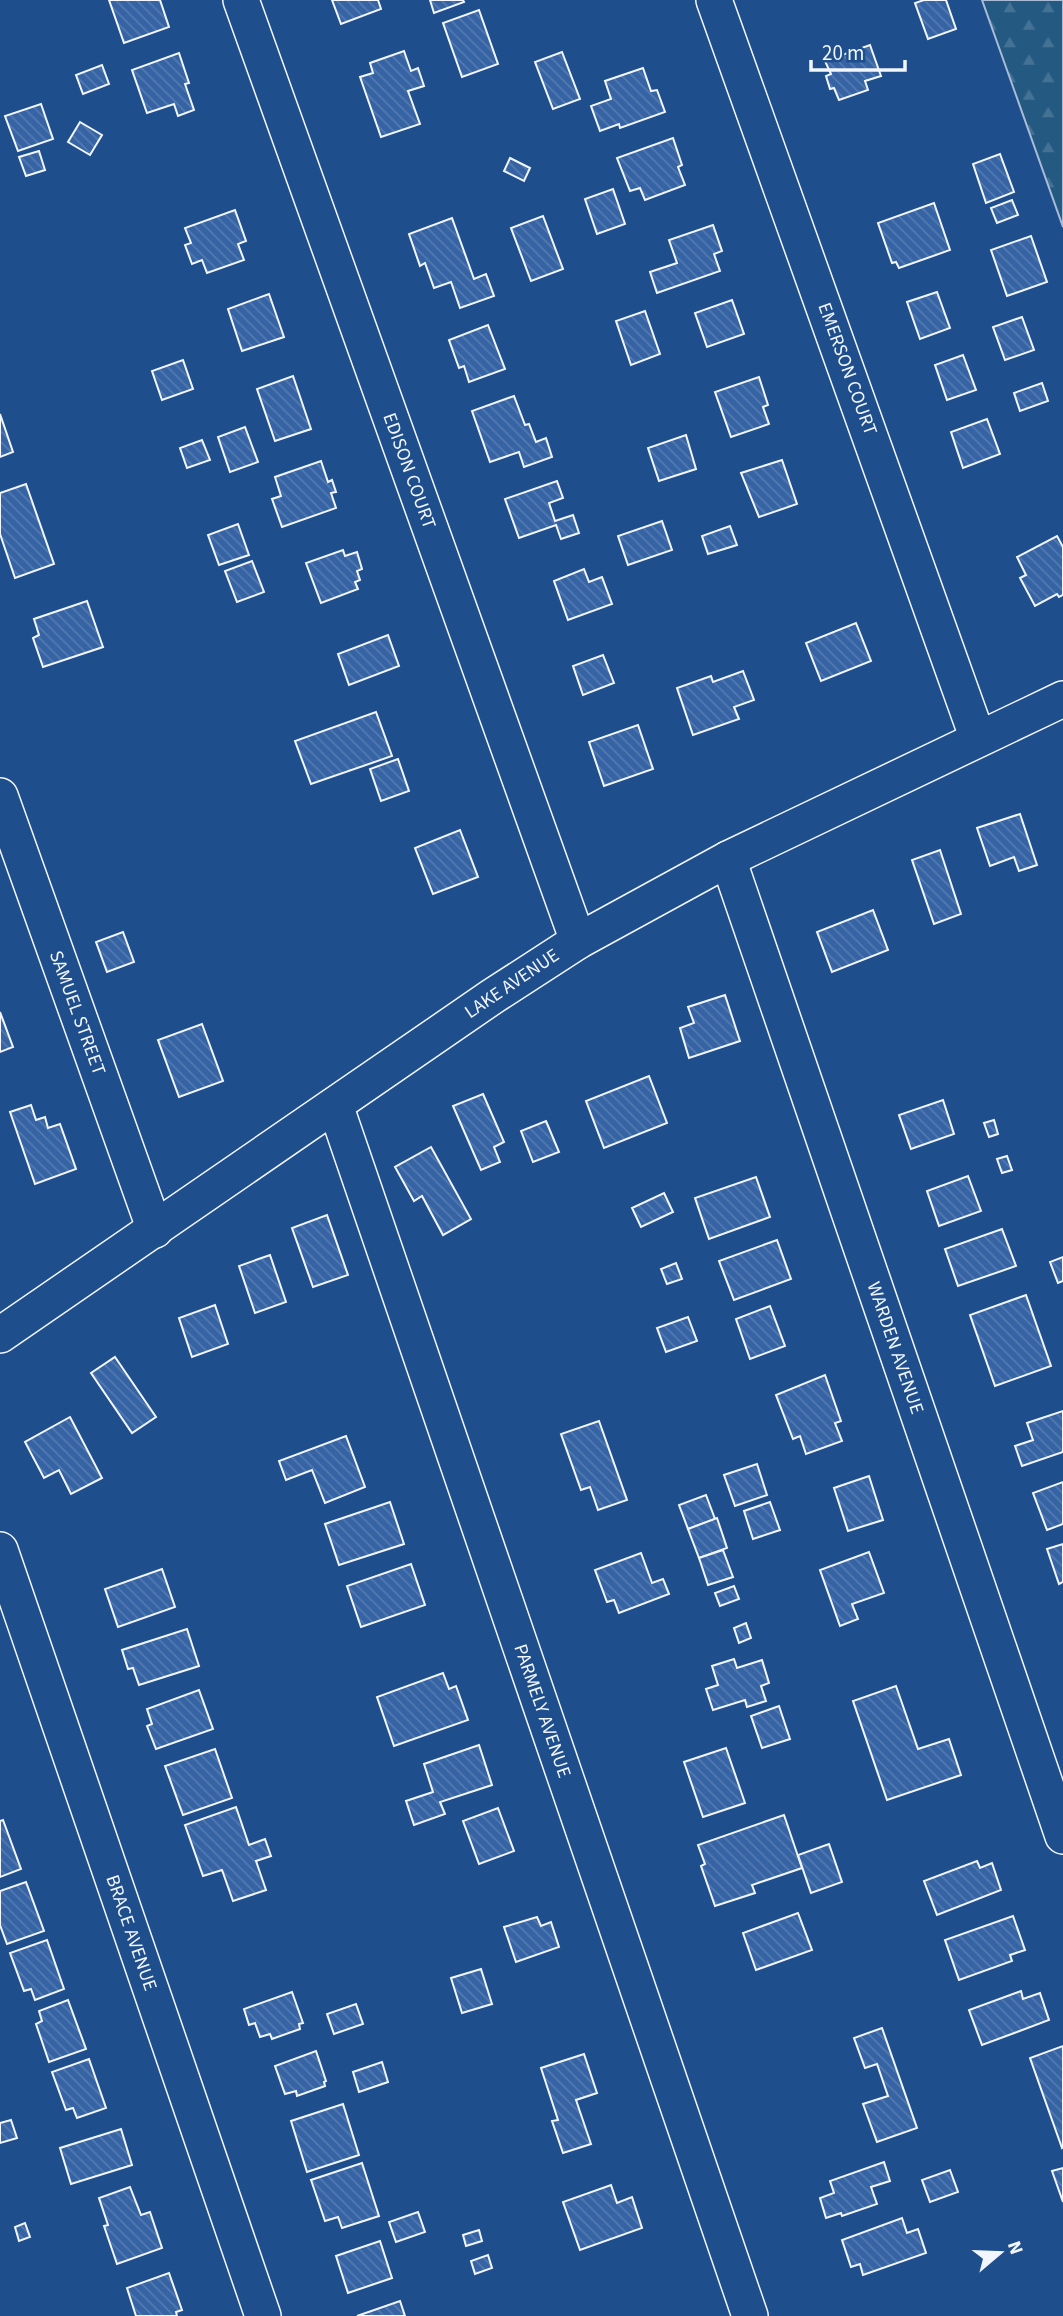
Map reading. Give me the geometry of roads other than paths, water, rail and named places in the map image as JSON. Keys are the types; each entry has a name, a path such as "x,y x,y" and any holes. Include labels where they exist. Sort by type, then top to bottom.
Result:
{"street":[{"name":"EDISON COURT","path":"241,0 578,941"},
{"name":"EMERSON COURT","path":"715,0 978,738"},
{"name":"LAKE AVENUE","path":"0,1335 493,996 578,941 728,859 1063,699"},
{"name":"SAMUEL STREET","path":"0,796 155,1230"},
{"name":"WARDEN AVENUE","path":"728,859 1063,1836"},
{"name":"PARMELY AVENUE","path":"335,1105 750,2316"},
{"name":"BRACE AVENUE","path":"0,1550 263,2316"}]}
